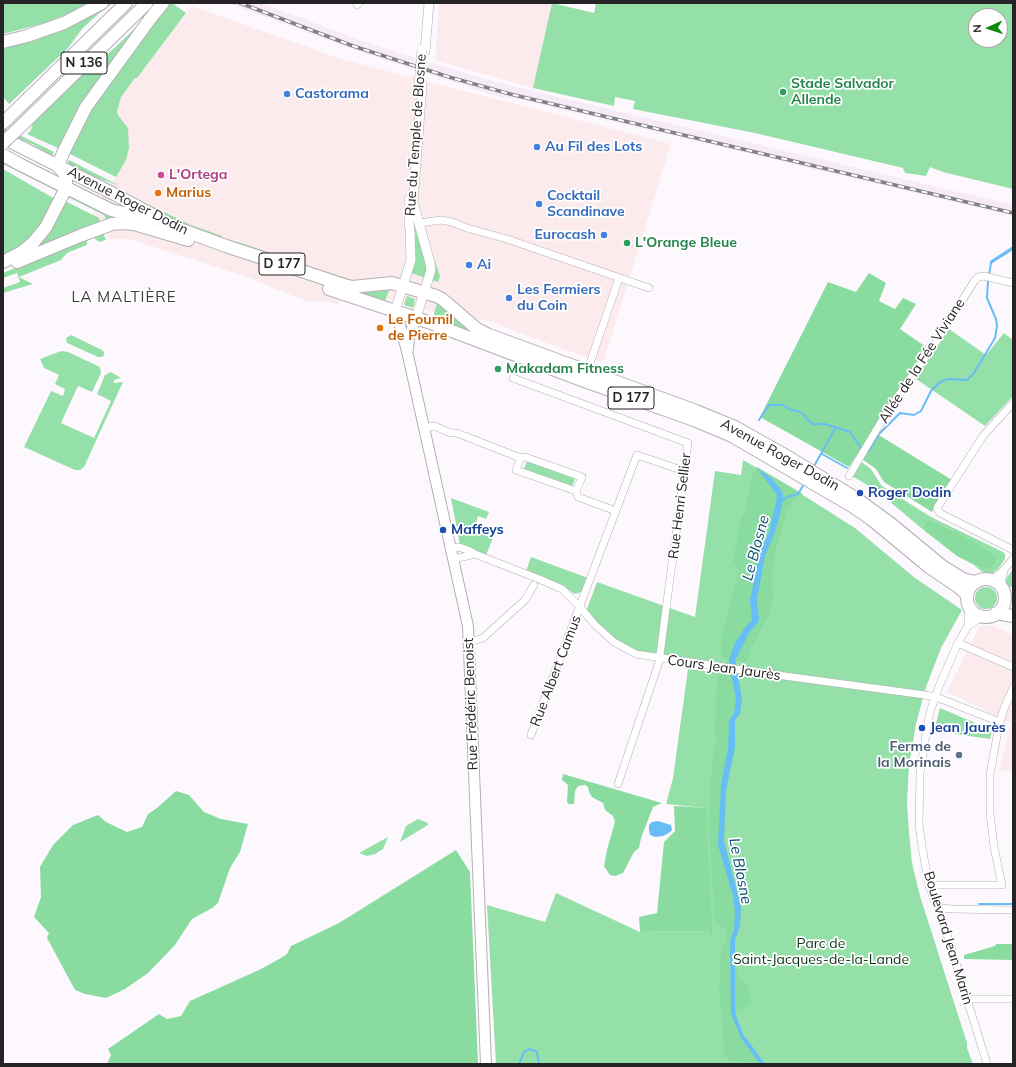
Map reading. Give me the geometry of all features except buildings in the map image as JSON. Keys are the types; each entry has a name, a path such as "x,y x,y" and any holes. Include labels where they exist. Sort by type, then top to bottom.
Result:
{"main road":[{"path":"3,42 27,36 64,23 102,3"},
{"name":"N 136","path":"5,121 126,3"},
{"name":"N 136","path":"3,143 148,3"},
{"path":"56,170 86,107 163,3"},
{"name":"D 177","path":"3,138 56,170"},
{"path":"3,150 64,173 67,184 40,236 22,252 3,262"},
{"name":"D 177","path":"3,155 67,184"},
{"name":"Avenue Roger Dodin","path":"56,170 118,196 174,227 226,246 344,285 352,287 392,283 442,300 477,330 722,422 751,436 780,458"},
{"path":"67,184 102,198 118,196"},
{"name":"Avenue Roger Dodin","path":"67,184 111,210 142,217 188,240 233,257 416,318 591,384 694,420 732,436 780,458 874,511 942,566 963,579 975,582"},
{"path":"3,268 112,224 134,224 188,240"},
{"name":"Rue Frédéric Benoist","path":"396,312 407,351 466,614 486,1064"},
{"name":"Rue Frédéric Benoist","path":"407,351 409,337 416,318"},
{"name":"Avenue Roger Dodin","path":"830,487 925,564 960,588 968,601"},
{"path":"1003,593 1001,607 996,613 991,615 983,616 975,613 968,601 970,588 975,582 982,579 990,580 997,583 1013,607"},
{"path":"996,613 1013,616"}],"street":[{"name":"Rue du Temple de Blosne","path":"424,50 426,3"},
{"name":"Rue du Temple de Blosne","path":"416,318 431,270 420,223 413,202 421,85 429,3"},
{"name":"Rue du Temple de Blosne","path":"396,312 411,260 408,209 421,85"},
{"name":"Rue du Temple de Blosne","path":"420,223 441,220 452,222 467,228 507,239 649,288"},
{"path":"409,222 420,223"},
{"name":"Allée de la Fée Viviane","path":"849,476 887,412 938,339 978,277 992,277 1013,283"},
{"path":"587,372 619,278"},
{"name":"Rue Henri Sellier","path":"513,378 688,443 660,658 618,784"},
{"path":"1013,403 983,436 938,506 938,511 940,513 1013,550"},
{"path":"424,428 434,426 451,433 457,433 521,457 525,457 582,477 576,492"},
{"name":"Rue Albert Camus","path":"531,735 637,455 684,471"},
{"path":"521,457 516,470 576,492 578,497 616,512"},
{"name":"Cours Jean Jaurès","path":"451,548 459,547 562,589 595,625 614,642 636,654 936,697 1000,722"},
{"path":"454,559 475,554"},
{"path":"990,580 1005,570 1013,559"},
{"path":"1003,593 1002,578 1005,570"},
{"path":"468,641 483,638 525,600 534,585"},
{"name":"Boulevard Jean Marin","path":"968,601 968,626"},
{"name":"Boulevard Jean Marin","path":"983,616 968,626 958,643 940,684 931,710 925,739 919,786 922,847 929,885 936,905 940,908 987,1064"},
{"path":"958,643 1013,667"},
{"path":"929,885 1002,885 994,847 990,813 991,770 1000,722 1013,688"},
{"path":"940,908 1013,910"},
{"path":"967,999 1013,999"}],"shaded area":[{"path":"228,3 261,3 360,40 488,80 1013,205 1013,216 505,96 504,98 352,49"},
{"path":"439,3 552,3 533,88 435,60"},
{"path":"192,6 344,60 671,144 603,363 490,321 440,314 346,287 338,304 323,301 306,301 249,278 130,239 111,239 89,219 126,160 128,128 117,112 121,97"},
{"path":"991,625 1013,635 1013,771 999,771 1011,723 947,692 979,627"}],"green space":[{"path":"3,3 88,3 72,12 45,23 3,34"},
{"path":"106,3 113,3 82,29 68,48 9,104 3,97 3,46"},
{"path":"156,3 60,149 27,134 31,130 33,122 99,58 110,52 124,39 136,27 142,19 142,16"},
{"path":"169,3 172,3 186,13 121,97 117,112 128,128 129,148 126,160 116,177 68,153 86,116"},
{"name":"Stade Salvador Allende","path":"552,3 594,13 596,3 1013,3 1013,189 943,172 930,167 926,176 905,173 903,168 755,133 633,109 635,101 615,97 614,106 533,88"},
{"path":"3,127 54,152 52,156 34,145 3,131"},
{"path":"3,158 58,186 59,192 3,164"},
{"path":"69,160 118,185 87,174 77,169 77,167 76,169 67,165"},
{"path":"3,169 55,199 42,230 3,259"},
{"path":"69,196 140,219 107,222 104,215 68,197"},
{"path":"141,201 191,225 222,236 221,241 139,204"},
{"path":"67,202 99,218 101,225 35,249 48,236 64,204"},
{"path":"417,227 428,264 426,278 411,273 413,228"},
{"path":"103,232 106,240 99,242 94,238 87,241 87,245 67,253 61,260 19,277 33,284 3,293 3,288 20,282 17,273 3,278 3,273"},
{"path":"428,241 440,276 438,282 432,280"},
{"path":"238,242 349,279 348,281 237,246"},
{"path":"869,273 886,283 879,301 895,309 903,298 916,304 900,329 926,347 849,467 760,417 828,282 856,292"},
{"path":"390,287 384,304 343,289"},
{"path":"407,296 415,299 413,308 404,305"},
{"path":"437,303 478,337 459,327 433,318"},
{"path":"949,329 986,355 1004,333 1013,340 1013,396 985,426 916,379"},
{"path":"71,335 102,350 104,355 102,357 98,357 67,343 66,338"},
{"path":"61,351 68,352 100,367 101,373 92,392 78,386 61,423 94,438 111,401 97,394 105,375 111,372 121,378 114,380 114,383 123,382 84,467 80,470 75,470 24,447 51,391 63,396 65,389 55,384 59,375 44,368 40,359"},
{"path":"877,434 952,480 932,512 884,482 876,469 862,459"},
{"name":"Parc de Saint-Jacques-de-la-Lande","path":"743,460 787,485 855,528 915,578 962,610 941,648 926,687 916,724 909,765 907,803 912,863 920,896 973,1064 496,1064 487,905 545,922 556,893 640,932 709,931 704,808 666,804 673,778 688,669 713,672 714,666 636,654 595,625 587,609 597,582 695,617 715,471 741,475"},
{"path":"527,461 575,479 572,487 524,469"},
{"path":"860,461 871,469 881,485 885,488 931,517 1003,552 1005,554 1005,559 998,569 988,575 980,570 973,565 982,569 954,531 929,519 923,527 926,532 876,490 852,476"},
{"path":"757,467 803,494 794,500 786,513 772,572 773,599 768,616 751,648 747,662 735,662 725,659 721,654 721,640 739,571 733,560 741,518 745,511 752,477"},
{"path":"451,498 489,512 486,519 478,516 474,529 485,533 486,529 495,533 486,555 460,545"},
{"path":"929,519 954,531 990,552 997,557 995,563 990,568 982,569 957,556 926,532 923,527"},
{"path":"531,557 588,578 583,591 576,594 573,593 561,585 526,571"},
{"path":"1013,569 1013,588 1006,585 1006,579"},
{"path":"986,587 994,590 997,598 994,606 986,609 978,606 975,598 978,590"},
{"path":"720,674 737,675 742,699 740,714 735,720 735,747 726,790 724,840 741,907 740,926 735,942 737,974 749,988 751,1003 743,1010 735,1013 743,1034 765,1064 751,1064 747,1062 733,1061 727,1059 724,1053 719,991 721,951 727,937 722,926 715,924 709,828 710,803 713,800 710,796 712,764 714,748 717,740 715,733 717,681"},
{"path":"940,708 992,730 990,739 934,731"},
{"path":"563,774 662,803 653,807 641,838 639,848 634,852 623,873 615,876 610,875 604,866 615,822 613,816 605,810 603,803 592,797 588,787 585,785 578,786 575,791 574,804 568,804 568,785 562,780"},
{"path":"176,791 189,795 204,812 221,819 248,824 240,852 230,868 218,903 192,919 175,945 148,973 125,989 106,998 85,994 75,990 47,938 49,933 34,917 41,897 40,867 53,845 73,825 98,815 106,822 127,832 142,827 148,814"},
{"path":"674,806 707,808 713,941 709,931 640,932 639,917 657,913 664,842 675,831"},
{"path":"418,819 428,823 428,825 400,842 406,826"},
{"path":"388,837 383,849 375,854 367,856 359,853"},
{"path":"456,850 470,872 478,1064 107,1064 111,1055 108,1049 159,1014 167,1019 181,1016 190,1001 259,970 281,958 287,954 291,946 339,923"},
{"path":"996,944 1013,944 1013,960 964,959 964,955 995,946"}],"water":[{"path":"1013,246 1013,250 991,264 990,261"},
{"path":"757,468 772,479 782,491 783,496 775,532 765,556 757,599 759,620 750,631 735,659 742,699 740,714 735,720 735,747 726,790 724,841 741,907 740,926 735,940 735,1013 743,1034 765,1064 760,1064 741,1038 731,1014 730,940 734,930 735,912 733,896 718,845 721,784 728,748 729,721 734,713 736,699 729,659 735,643 752,620 750,600 760,553 769,532 777,495"},
{"path":"658,821 671,825 672,830 663,836 655,837 650,835 649,825 652,822"}],"waterway":[{"name":"Le Blosne","path":"868,452 879,434 900,413 914,415 921,411 931,391 940,382 948,379 967,380 974,373 995,338 997,326 996,319 987,298 988,281 992,262"},
{"name":"Le Blosne","path":"759,420 769,405 783,405 791,410 798,411 803,414 812,424 825,424 850,432 861,448"},
{"name":"Le Blosne","path":"813,468 836,427"},
{"name":"Le Blosne","path":"822,454 847,468"},
{"name":"Le Blosne","path":"782,501 787,497 798,494 804,484"},
{"path":"979,904 1013,904"},
{"path":"519,1064 524,1052 529,1049 537,1052 539,1064"}],"railway":[{"path":"240,3 353,46 449,77 510,94 1013,213"}],"place":[{"name":"Stade Salvador Allende","path":"783,92"},
{"name":"Castorama","path":"287,94"},
{"name":"Au Fil des Lots","path":"537,147"},
{"name":"L'Ortega","path":"161,175"},
{"name":"Marius","path":"158,193"},
{"name":"Cocktail Scandinave","path":"539,204"},
{"name":"Eurocash","path":"604,235"},
{"name":"L'Orange Bleue","path":"627,243"},
{"name":"Ai","path":"469,265"},
{"name":"Les Fermiers du Coin","path":"509,298"},
{"name":"Le Fournil de Pierre","path":"380,328"},
{"name":"Makadam Fitness","path":"498,369"},
{"name":"Roger Dodin","path":"860,493"},
{"name":"Maffeys","path":"443,530"},
{"name":"Jean Jaurès","path":"922,728"},
{"name":"Ferme de la Morinais","path":"959,755"}],"district":[{"name":"LA MALTIÈRE","path":"124,297"}]}
